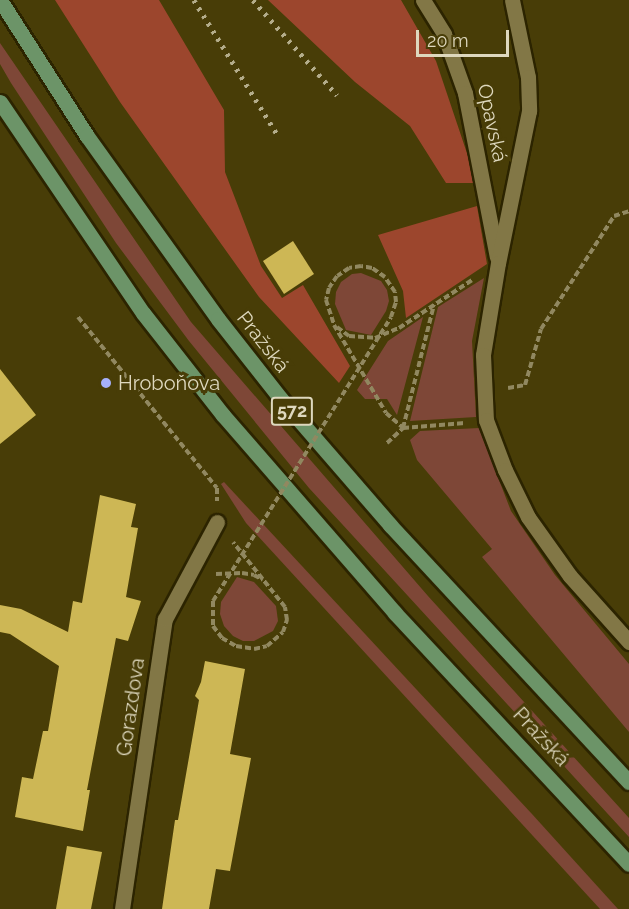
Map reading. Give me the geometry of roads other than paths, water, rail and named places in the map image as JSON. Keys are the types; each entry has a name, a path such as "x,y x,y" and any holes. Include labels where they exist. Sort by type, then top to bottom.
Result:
{"main road":[{"name":"Pražská","path":"1,2 87,136 146,220 218,319 281,399 390,525 629,782"},
{"name":"Pražská","path":"0,102 143,313 230,424 395,613 629,864"}],"street":[{"name":"Opavská","path":"423,0 444,34 465,93 498,263"},
{"path":"512,0 528,77 529,111 498,263 483,355 486,420 512,486 528,518 547,547 629,642"},
{"name":"Gorazdova","path":"122,909 165,619 217,522"}],"railway":[{"path":"194,0 279,137"},
{"path":"253,0 337,95"}],"place":[{"name":"Hroboňova","path":"106,383"}]}
